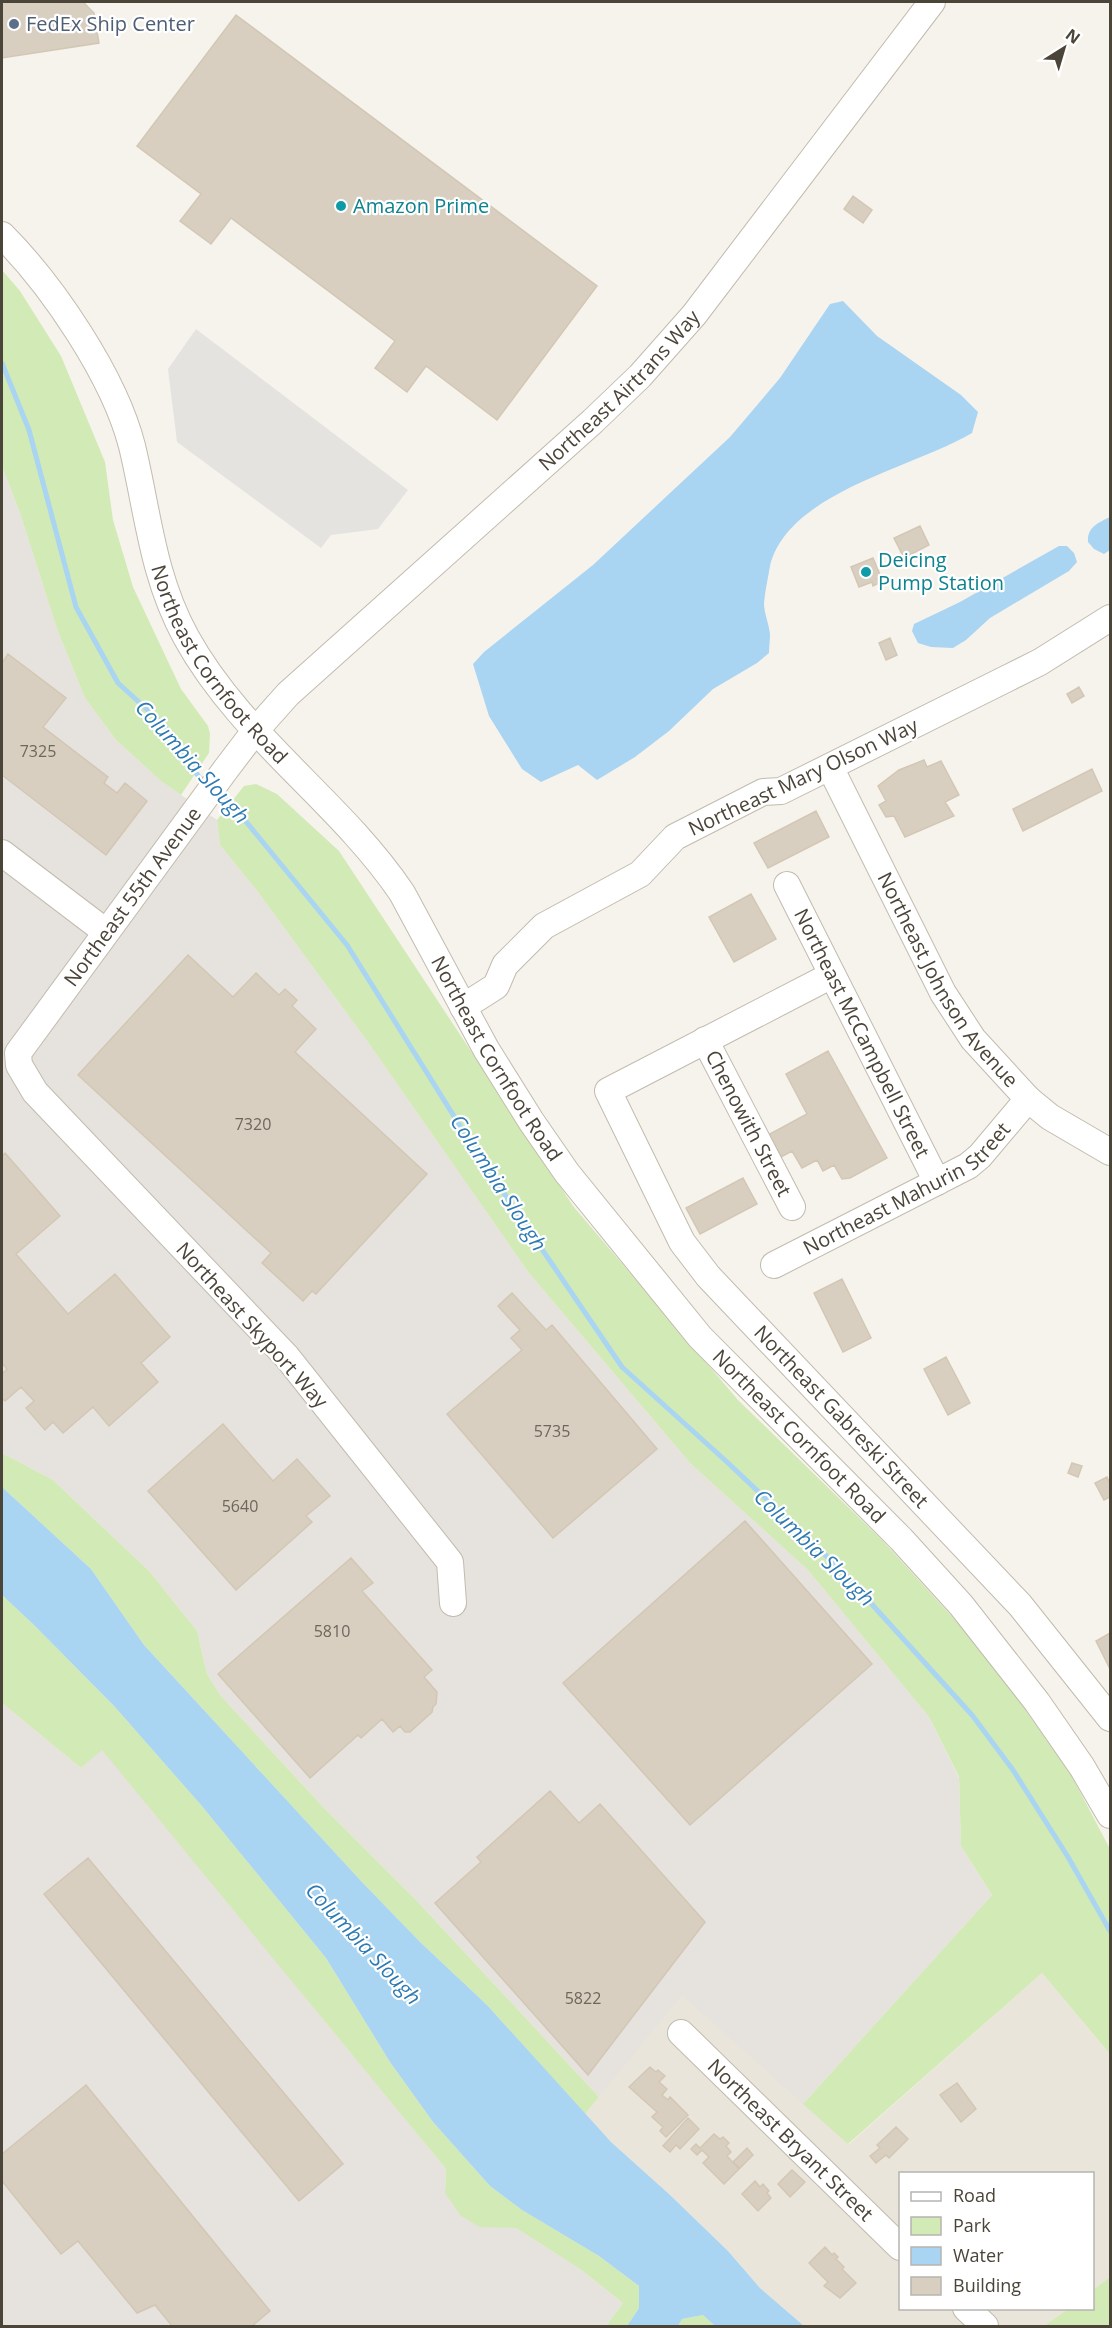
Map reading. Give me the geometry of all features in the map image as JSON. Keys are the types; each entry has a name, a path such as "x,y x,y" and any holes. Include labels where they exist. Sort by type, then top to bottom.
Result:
{"street":[{"name":"Northeast Airtrans Way","path":"255,731 288,694 593,421 640,376 694,315 932,2"},
{"name":"Northeast Cornfoot Road","path":"2,235 51,292 108,385 131,444 150,541 171,606 187,638 217,685 255,731 342,819 384,867 402,893 463,1007 531,1121 595,1210 715,1353 901,1539 961,1605 1037,1702 1082,1767 1110,1815"},
{"name":"Northeast Mary Olson Way","path":"463,1007 496,986 505,965 544,926 640,874 675,837 763,792 781,791 1040,662 1110,618"},
{"name":"Northeast 55th Avenue","path":"19,1065 18,1053 22,1045 255,731"},
{"name":"Northeast Johnson Avenue","path":"830,767 949,1002 973,1039 1028,1099 1050,1117 1110,1152"},
{"path":"2,853 106,932"},
{"name":"Northeast McCampbell Street","path":"788,885 937,1182"},
{"path":"705,1040 832,975"},
{"name":"Northeast Gabreski Street","path":"705,1040 608,1091 682,1242 708,1276 1012,1597 1110,1718"},
{"name":"Chenowith Street","path":"705,1040 792,1207"},
{"name":"Northeast Skyport Way","path":"19,1065 35,1092 293,1365 450,1562 453,1603"},
{"name":"Northeast Mahurin Street","path":"774,1265 968,1166 980,1156 1028,1099"},
{"name":"Northeast Bryant Street","path":"681,2033 899,2246"},
{"path":"968,2310 985,2326"}],"shaded area":[{"path":"196,329 408,490 378,529 331,535 321,548 177,442 168,369"},
{"path":"2,466 20,513 57,629 85,698 116,740 161,781 217,820 220,845 258,892 370,1045 529,1273 690,1463 808,1570 929,1717 959,1778 961,1846 992,1895 803,2104 682,1995 599,2097 415,1899 322,1806 220,1695 207,1674 197,1631 150,1572 53,1480 2,1453"},
{"path":"2,1703 81,1768 102,1749 446,2169 445,2193 500,2227 516,2228 580,2269 623,2303 606,2326 2,2326"},
{"path":"1042,1973 1110,2054 1110,2277 1094,2289 1094,2172 899,2172 899,2310 1067,2310 1044,2326 804,2326 760,2288 728,2251 611,2142 585,2114 682,1994 849,2144"}],"green space":[{"path":"2,270 20,291 61,356 105,462 113,520 133,587 181,689 208,726 209,753 181,795 161,781 116,740 85,698 57,629 20,513 2,466"},
{"path":"256,784 277,794 339,851 573,1206 738,1400 883,1541 986,1654 1070,1773 1110,1849 1110,2054 1042,1973 848,2144 803,2104 992,1895 961,1846 959,1777 929,1717 808,1570 690,1463 529,1273 370,1045 258,892 220,845 217,820 244,786"},
{"path":"2,1453 53,1480 150,1572 197,1631 207,1674 220,1695 322,1806 415,1899 599,2097 585,2114 487,2005 420,1942 361,1881 144,1645 91,1569 2,1487"},
{"path":"2,1595 115,1707 201,1805 326,1958 390,2062 433,2122 490,2186 522,2210 599,2256 639,2286 639,2308 627,2326 606,2326 623,2303 580,2269 516,2228 480,2227 461,2216 445,2193 446,2169 102,1750 81,1768 2,1703"},
{"path":"1110,2277 1110,2326 1044,2326 1067,2310 1094,2310 1094,2289"},
{"path":"703,2315 715,2326 678,2326 682,2319"}],"water":[{"path":"843,301 877,336 961,395 978,412 972,433 856,485 826,501 801,519 781,540 770,566 764,603 770,634 769,653 757,663 713,689 669,731 635,757 597,780 578,765 541,782 522,769 489,716 473,664 484,652 593,565 730,437 780,378 830,304"},
{"path":"1110,517 1110,550 1104,554 1094,549 1088,542 1088,537 1094,526"},
{"path":"1059,546 1067,546 1074,553 1077,562 1069,571 990,618 966,640 953,648 931,647 918,643 912,631 914,624 960,602"},
{"path":"2,1487 91,1569 144,1645 361,1881 420,1942 487,2005 611,2142 728,2251 760,2288 804,2326 715,2326 703,2315 682,2319 678,2326 627,2326 639,2308 639,2286 599,2256 522,2210 490,2186 433,2122 390,2062 326,1958 201,1805 115,1707 2,1595"}],"building":[{"path":"2,2 83,2 94,13 99,43 2,58"},
{"name":"Amazon Prime","path":"236,15 597,286 497,420 426,366 407,392 375,368 395,341 231,218 211,244 180,221 201,194 137,146"},
{"path":"853,196 872,210 863,223 844,209"},
{"path":"920,526 929,545 904,558 894,538"},
{"name":"Deicing Pump Station","path":"873,558 881,577 877,579 879,583 873,586 872,582 859,587 851,567"},
{"path":"890,638 897,655 886,660 879,643"},
{"path":"8,654 66,698 43,727 108,777 104,783 117,793 125,783 147,801 106,855 2,775 2,663"},
{"path":"1079,687 1084,696 1072,703 1067,694"},
{"path":"924,760 927,767 941,761 959,795 945,802 954,816 905,837 894,816 886,817 879,805 886,801 878,786 899,770"},
{"path":"1092,769 1102,791 1023,831 1013,809"},
{"path":"816,811 829,837 768,868 754,843"},
{"path":"751,894 776,939 734,962 709,917"},
{"path":"188,955 233,997 256,973 279,995 285,989 297,1000 292,1006 316,1029 295,1052 427,1174 316,1294 312,1291 303,1301 262,1263 271,1253 78,1075"},
{"path":"828,1051 887,1158 850,1178 842,1179 834,1165 823,1171 817,1160 802,1168 792,1151 781,1157 768,1135 807,1114 786,1074"},
{"path":"5,1153 60,1216 16,1254 68,1314 115,1274 170,1337 141,1363 158,1382 109,1426 93,1407 63,1433 53,1422 45,1430 26,1408 34,1401 21,1387 5,1401 2,1398 2,1374 7,1369 2,1363 2,1156"},
{"path":"743,1178 757,1204 700,1234 686,1208"},
{"path":"842,1279 871,1338 843,1352 814,1293"},
{"path":"512,1293 546,1330 552,1325 657,1449 553,1538 447,1414 522,1350 511,1338 520,1330 498,1306"},
{"path":"946,1357 970,1403 948,1415 924,1369"},
{"path":"223,1424 273,1481 297,1459 330,1496 306,1516 312,1522 236,1590 148,1491"},
{"path":"1072,1463 1082,1466 1078,1477 1068,1473"},
{"path":"1107,1477 1110,1484 1110,1497 1104,1500 1095,1483"},
{"path":"745,1521 872,1664 690,1825 563,1683"},
{"path":"351,1558 373,1583 362,1591 432,1670 424,1677 437,1692 436,1704 432,1712 410,1732 405,1732 400,1726 393,1732 382,1719 361,1738 358,1735 310,1778 218,1674"},
{"path":"1110,1633 1110,1669 1096,1641"},
{"path":"550,1791 579,1823 600,1804 705,1922 588,2075 435,1903 481,1862 477,1857"},
{"path":"88,1858 343,2164 299,2201 44,1894"},
{"path":"650,2067 665,2076 659,2082 667,2089 662,2095 668,2100 670,2097 688,2115 666,2137 660,2131 663,2127 652,2117 657,2112 629,2087"},
{"path":"957,2083 976,2109 961,2122 940,2095"},
{"path":"86,2085 270,2311 252,2326 172,2326 155,2305 137,2313 78,2241 61,2254 2,2181 2,2154"},
{"path":"688,2118 699,2129 680,2149 676,2145 670,2152 663,2146"},
{"path":"896,2127 908,2139 889,2158 886,2155 876,2163 870,2156 880,2148 877,2145"},
{"path":"714,2134 720,2139 723,2137 729,2143 726,2146 731,2152 727,2156 739,2169 724,2184 703,2163 709,2157 702,2150 697,2155 691,2149 696,2144 700,2148"},
{"path":"747,2148 753,2155 740,2168 733,2162"},
{"path":"792,2170 805,2182 790,2197 778,2184"},
{"path":"755,2181 760,2187 763,2184 771,2198 758,2211 742,2194"},
{"path":"825,2247 832,2255 834,2253 838,2257 836,2259 844,2267 842,2269 856,2283 840,2298 824,2286 828,2282 809,2263"}],"waterway":[{"name":"Columbia Slough","path":"2,363 29,430 76,607 118,683 163,724 199,777 208,784"},
{"name":"Columbia Slough","path":"217,792 230,802 347,945 482,1161 622,1367 840,1569 972,1715 1013,1770 1068,1857 1110,1931"}],"place":[{"name":"FedEx Ship Center","path":"14,24"},
{"name":"Amazon Prime","path":"341,206"},
{"name":"Deicing Pump Station","path":"866,572"}]}
